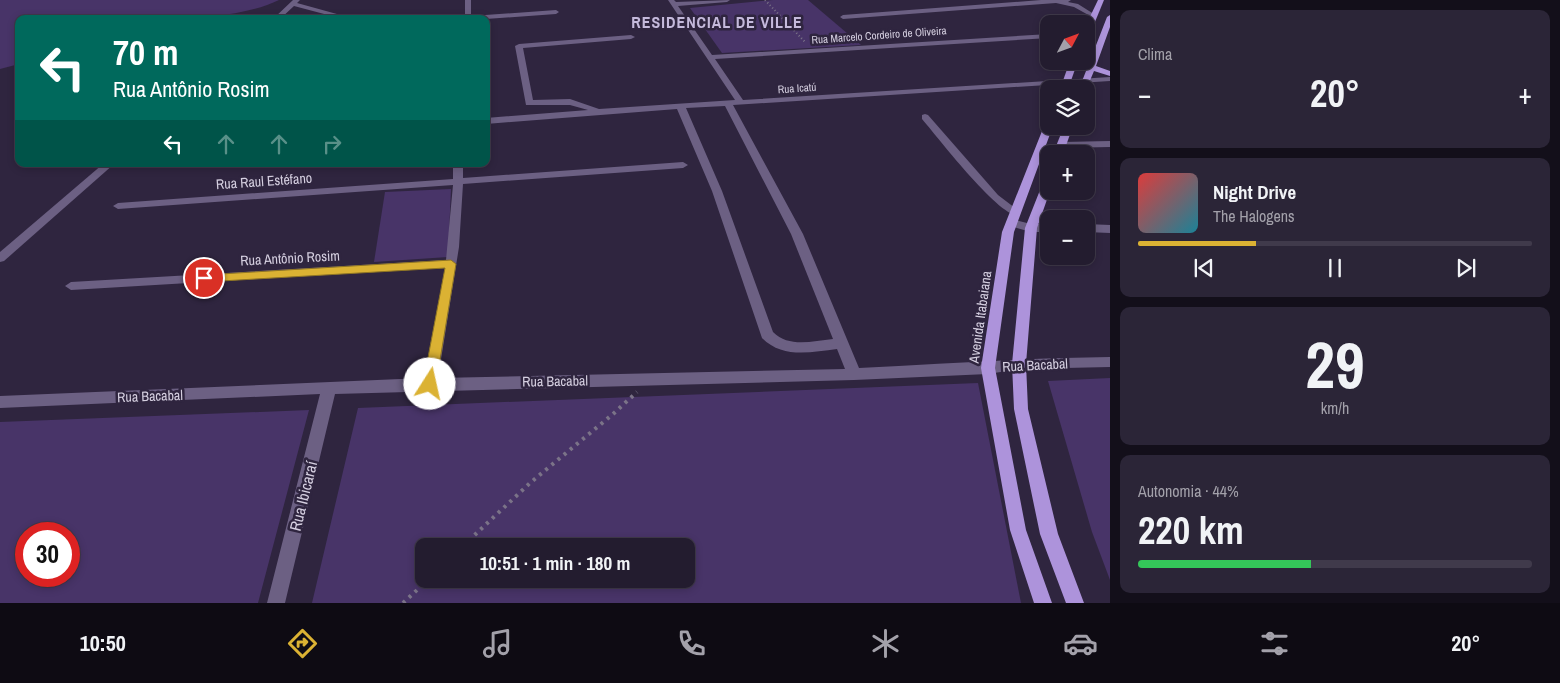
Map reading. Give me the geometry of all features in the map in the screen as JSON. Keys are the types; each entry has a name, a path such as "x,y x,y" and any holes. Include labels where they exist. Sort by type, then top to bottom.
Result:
{"main road":[{"path":"1094,15 1101,0"},
{"path":"1095,56 1110,17"},
{"path":"1095,68 1110,74"},
{"name":"Avenida Itabaiana","path":"1043,603 1018,530 988,368 1013,218 1045,135"},
{"path":"1042,200 1032,228 1019,364 1021,408 1049,534 1075,603"}],"street":[{"path":"468,0 468,15"},
{"path":"672,2 727,0"},
{"path":"843,17 1068,0"},
{"path":"280,15 294,2 337,15"},
{"path":"672,2 741,103"},
{"path":"1047,2 1076,5 1092,15"},
{"path":"490,16 556,12"},
{"path":"604,111 570,102 529,103 520,46 631,37"},
{"name":"Rua Marcelo Cordeiro de Oliveira","path":"710,57 1040,38"},
{"name":"Rua Icatú","path":"1095,82 1110,79"},
{"name":"Rua Icatú","path":"490,120 604,111 1040,86"},
{"path":"728,104 797,234 854,374"},
{"path":"681,108 706,164 736,240 767,334 775,344 788,348 840,343"},
{"path":"925,117 1013,218 1032,228 1040,228"},
{"path":"1095,146 1110,144"},
{"name":"Rua Raul Estéfano","path":"118,206 683,165"},
{"path":"0,258 106,167"},
{"path":"430,384 451,264 459,181 458,167"},
{"path":"1095,228 1110,229"},
{"name":"Rua Antônio Rosim","path":"71,286 451,264"},
{"name":"Rua Bacabal","path":"0,402 430,384 854,374 988,368 1019,364 1110,362"},
{"name":"Rua Ibicaraí","path":"276,603 329,389"}],"path":[{"path":"765,0 814,51"},
{"path":"471,538 572,447 623,407 649,379"},
{"path":"403,603 420,588"}],"shaded area":[{"path":"0,0 279,0 248,11 223,15 15,15 15,65 0,69"},
{"path":"773,0 808,0 861,45 722,53 690,8"},
{"path":"451,189 448,257 374,262 385,192"},
{"path":"1110,378 1110,580 1092,532 1048,381"},
{"path":"978,383 1021,603 312,603 358,408"},
{"path":"309,410 258,603 0,603 0,422"}],"district":[{"name":"RESIDENCIAL DE VILLE","path":"717,22"}],"route":[{"path":"204,278 451,264 430,384"}]}
